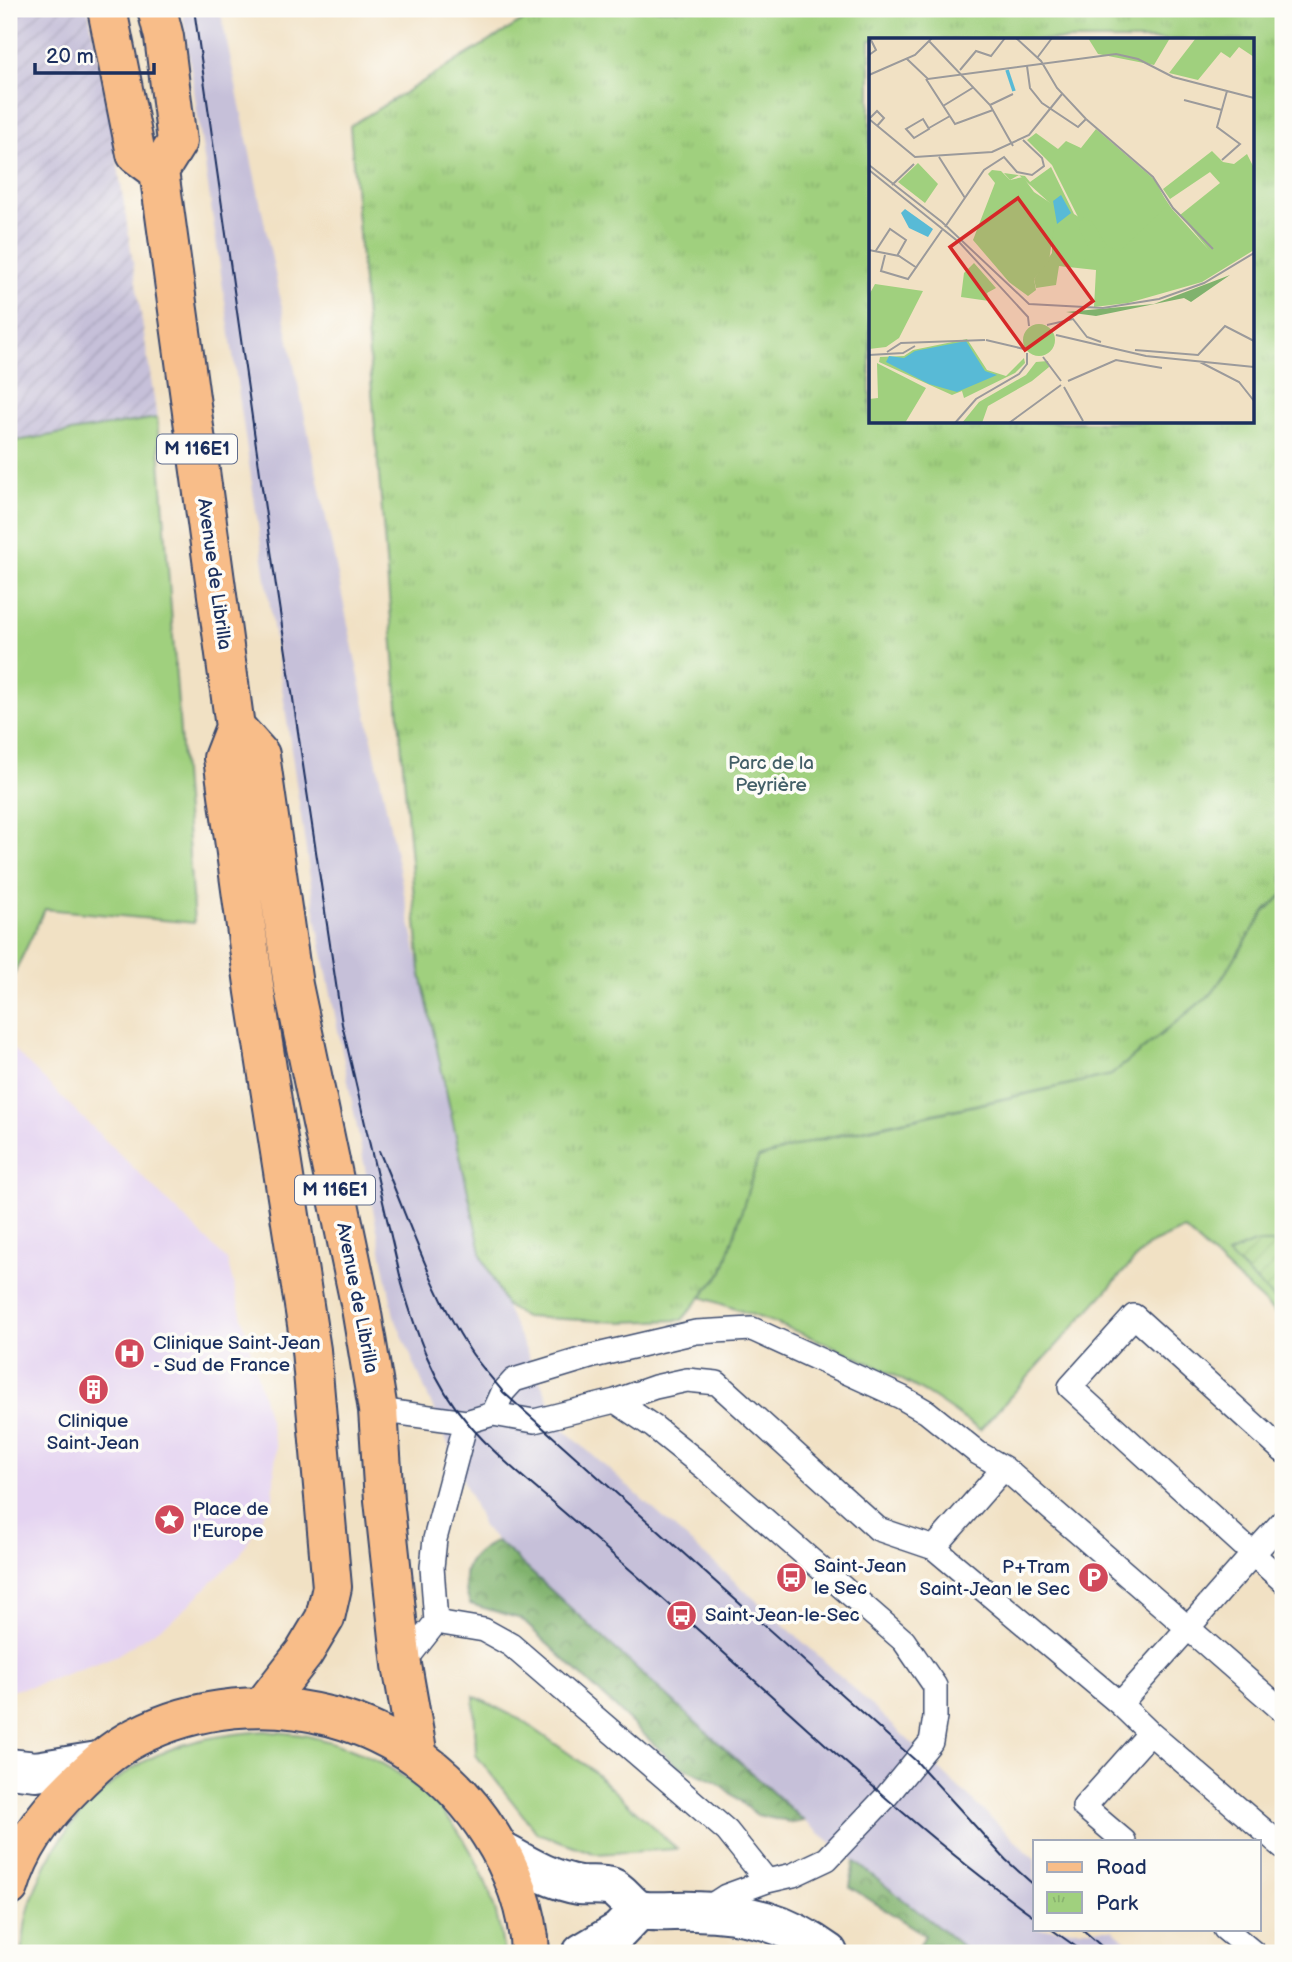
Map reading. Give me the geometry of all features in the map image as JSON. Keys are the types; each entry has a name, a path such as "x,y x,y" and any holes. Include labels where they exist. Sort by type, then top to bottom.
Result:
{"main road":[{"path":"107,9 136,154 159,171 177,142 157,18"},
{"name":"Avenue de Librilla","path":"159,171 235,727 223,758 254,992 311,1350 332,1587 325,1618 304,1653 263,1706"},
{"name":"Avenue de Librilla","path":"235,727 260,755 293,985 360,1308 378,1410 384,1500 402,1665 418,1756"},
{"path":"318,1411 378,1410"},
{"path":"9,1887 14,1870 49,1810 99,1761 135,1738 176,1720 219,1710 263,1706 318,1712 370,1729 418,1756 451,1783 479,1815 501,1851 520,1897 530,1953"}],"street":[{"path":"9,1768 36,1771 99,1761"},
{"path":"501,1851 540,1873 560,1880 581,1885 612,1887 639,1910 704,1911 751,1916 776,1922 812,1941 828,1953"},
{"path":"582,1953 619,1931 639,1910"}],"lane":[{"path":"1283,1451 1134,1316 1070,1387 1283,1581"},
{"path":"493,1414 503,1392 514,1380 593,1356 696,1332 752,1329 901,1397 927,1412 978,1453 1004,1468 1283,1712"},
{"path":"378,1410 466,1422 493,1414 534,1421 687,1380 717,1383 878,1529 934,1548 1120,1704 1283,1847"},
{"path":"615,1401 697,1461 904,1641 934,1686 931,1742 885,1798 827,1859 793,1875 726,1896 704,1911"},
{"path":"402,1665 436,1622 432,1567 435,1539 466,1422"},
{"path":"934,1548 1004,1468"},
{"path":"1120,1704 1283,1521"},
{"path":"436,1622 484,1630 511,1645 727,1831 767,1881"},
{"path":"1123,1840 1084,1807 1150,1732"},
{"path":"1226,1930 1254,1953"}],"shaded area":[{"path":"9,9 88,9 111,120 157,418 9,442"},
{"path":"182,9 220,9 482,1256 562,1428 821,1658 1033,1857 1033,1930 1113,1930 1139,1953 971,1953 804,1821 484,1529 394,1316 316,918"},
{"name":"Clinique Saint-Jean - Sud de France","path":"9,1045 227,1260 276,1447 273,1498 240,1555 174,1619 114,1657 32,1686 9,1691"},
{"path":"685,1947 734,1949 746,1953 645,1953"}],"green space":[{"name":"Parc de la Peyrière","path":"542,9 1283,9 1283,895 1265,911 1213,992 1111,1075 820,1139 758,1158 723,1271 682,1320 620,1322 525,1317 506,1306 482,1257 420,970 350,126"},
{"path":"157,418 194,923 45,909 9,984 9,442"},
{"path":"1283,895 1283,1320 1184,1229 1147,1246 980,1430 927,1394 873,1365 788,1328 701,1297 723,1271 758,1158 807,1143 1111,1075 1213,992 1265,911"},
{"path":"1254,1243 1283,1243 1283,1307 1227,1254"},
{"path":"497,1541 804,1821 793,1823 757,1815 717,1782 675,1764 521,1619 470,1604 465,1583 467,1566 478,1552"},
{"path":"474,1696 523,1721 588,1767 677,1849 596,1854 537,1833 476,1755"},
{"path":"264,1731 306,1736 352,1749 387,1766 418,1788 444,1813 466,1843 483,1876 496,1913 504,1953 22,1953 27,1916 48,1862 63,1837 101,1793 148,1760 174,1748 207,1739"},
{"path":"854,1861 971,1953 916,1953 925,1935 850,1887"}],"tram line":[{"path":"194,9 276,586 342,1024 402,1284 427,1357 455,1407 508,1464 942,1846 1033,1916"},
{"path":"379,1151 420,1252 455,1326 473,1355 503,1392 916,1761 1006,1860 1033,1884"},
{"path":"1052,1930 1085,1953"},
{"path":"1083,1930 1109,1953"}],"place":[{"name":"Clinique Saint-Jean - Sud de France","path":"130,1354"},
{"name":"Clinique Saint-Jean","path":"93,1390"},
{"name":"Place de l'Europe","path":"170,1520"},
{"name":"Saint-Jean le Sec","path":"791,1577"},
{"name":"P+Tram Saint-Jean le Sec","path":"1093,1578"},
{"name":"Saint-Jean-le-Sec","path":"682,1615"}]}
